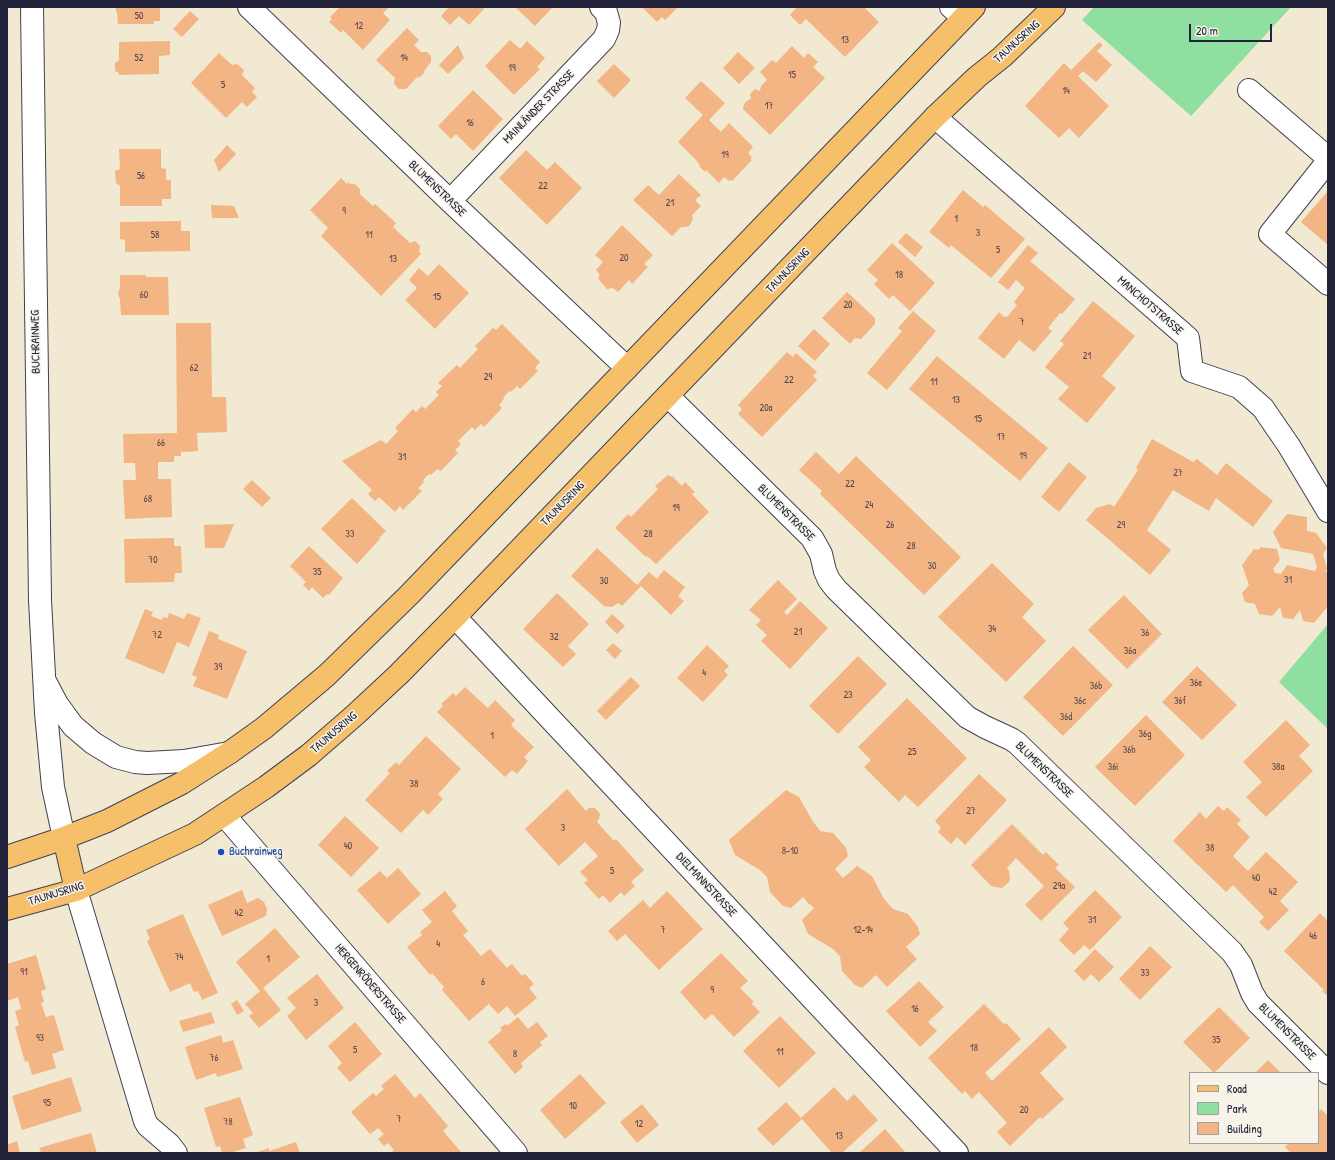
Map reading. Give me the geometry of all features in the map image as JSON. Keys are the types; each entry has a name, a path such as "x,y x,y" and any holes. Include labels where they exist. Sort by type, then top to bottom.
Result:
{"main road":[{"name":"TAUNUSRING","path":"7,909 76,890 195,834 266,787 309,755 399,674 455,617 935,117 977,77 1014,46 1054,7"},
{"path":"7,857 64,838 107,821 182,783 229,753 264,728 310,689 367,637 410,594 627,368 963,11"},
{"path":"64,838 76,890"}],"street":[{"name":"BUCHRAINWEG","path":"32,7 40,600 43,676 53,787 64,838"},
{"name":"BLUMENSTRASSE","path":"249,7 450,201 627,368"},
{"name":"MAINLÄNDER STRASSE","path":"450,201 604,39 609,23 606,12 601,7"},
{"path":"1248,90 1328,160 1270,234 1328,284"},
{"name":"MANCHOTSTRASSE","path":"935,117 1188,338 1192,371 1239,387 1263,408 1289,446 1328,511"},
{"name":"BLUMENSTRASSE","path":"668,396 812,538 821,554 829,580 836,589 967,717 1017,743 1232,952 1241,964 1252,993 1258,1003 1328,1073"},
{"name":"DIELMANNSTRASSE","path":"455,617 957,1153"},
{"name":"BUCHRAINWEG","path":"43,676 57,704 73,726 93,743 116,757 135,762 147,763 184,761 229,753"},
{"name":"HERGENRÖDERSTRASSE","path":"224,816 516,1153"},
{"path":"76,890 145,1121 148,1126 172,1147 176,1153"}],"green space":[{"path":"1094,7 1291,7 1191,116 1082,20"},
{"path":"1328,624 1328,729 1279,682"}],"building":[{"path":"116,7 160,7 160,21 154,21 154,24 118,24"},
{"path":"340,7 389,7 383,13 390,20 363,50 343,30 341,33 329,22 332,19 330,17"},
{"path":"449,7 482,7 484,9 469,25 459,16 450,25 441,16"},
{"path":"515,7 553,7 535,26"},
{"path":"642,7 678,7 665,20 662,17 657,22"},
{"path":"797,7 864,7 879,22 845,57 806,19 800,25 790,15"},
{"path":"190,11 199,19 182,37 173,29"},
{"path":"407,28 419,40 414,45 421,52 427,52 431,56 431,62 424,71 425,72 419,78 418,76 406,89 399,89 394,84 395,78 376,60"},
{"path":"510,40 520,49 527,41 545,58 537,67 540,69 514,95 485,66"},
{"path":"170,41 170,55 159,56 159,74 119,75 119,73 115,71 115,63 119,60 119,42"},
{"path":"1099,42 1103,45 1097,51 1112,65 1096,82 1083,71 1078,76 1109,106 1079,138 1069,128 1059,138 1025,106 1064,63 1071,70"},
{"path":"458,45 464,58 448,74 439,65"},
{"path":"792,46 804,58 808,53 818,62 813,67 825,78 770,135 743,109 744,104 751,99 750,94 755,89 760,91 761,86 767,80 760,72 772,60 776,63"},
{"path":"738,52 755,68 739,84 723,68"},
{"path":"219,53 232,65 237,64 244,70 242,75 255,88 252,92 257,97 247,107 242,102 226,118 191,83"},
{"path":"614,64 631,80 614,98 597,81"},
{"path":"701,81 725,103 709,120 721,132 729,123 753,147 748,153 752,157 750,159 752,160 732,181 729,181 724,177 719,183 706,170 705,172 699,166 700,165 695,159 678,142 703,115 685,98"},
{"path":"473,90 503,119 473,151 456,134 451,139 438,126"},
{"path":"227,145 236,154 219,172 214,160"},
{"path":"119,149 161,149 161,168 166,169 166,180 171,180 171,199 162,199 162,206 120,206 120,186 116,183 115,171 120,169"},
{"path":"526,150 547,170 555,162 582,188 547,225 499,178"},
{"path":"679,174 701,195 695,200 701,206 692,215 693,219 689,226 681,227 672,236 633,200 648,185 659,195"},
{"path":"341,178 347,184 348,182 350,184 355,184 360,189 360,194 373,206 375,204 396,223 393,227 410,243 415,241 420,246 419,252 421,254 381,296 321,236 328,228 310,210"},
{"path":"963,190 983,207 985,205 1025,239 991,278 951,245 949,248 929,232"},
{"path":"1328,191 1328,245 1301,222"},
{"path":"211,205 234,206 239,218 212,218"},
{"path":"181,221 181,231 190,231 190,251 125,252 125,240 120,239 120,222"},
{"path":"622,225 653,255 644,264 648,267 632,284 629,280 618,292 613,288 607,289 599,280 600,275 596,270 603,262 595,255"},
{"path":"906,233 923,247 915,257 898,242"},
{"path":"892,243 935,283 910,311 893,295 889,299 874,284 878,280 867,270"},
{"path":"1028,245 1038,253 1030,261 1075,299 1062,314 1060,313 1048,328 1052,331 1034,352 1019,340 1004,359 978,338 999,312 1004,317 1008,316 1017,305 1014,302 1025,288 1016,280 1008,290 998,282"},
{"path":"439,264 469,293 435,329 405,300 417,288 409,280 419,268 428,276"},
{"path":"120,275 168,277 169,315 121,315 120,299 118,294 120,287"},
{"path":"847,292 875,318 875,324 861,339 855,338 850,344 822,318"},
{"path":"1093,301 1135,336 1102,376 1116,388 1087,423 1058,399 1069,387 1045,367 1064,344 1060,341"},
{"path":"913,311 936,331 887,390 867,373 902,331 898,328"},
{"path":"176,323 211,323 212,397 226,397 227,432 197,433 198,451 181,452 181,456 174,456 174,462 158,462 158,479 171,479 172,517 125,519 123,480 136,480 135,463 124,463 123,434 177,433"},
{"path":"502,324 540,362 535,368 538,371 520,389 517,386 511,392 509,391 499,405 502,408 484,427 481,424 475,430 472,427 458,441 461,444 455,450 458,453 441,471 437,469 423,480 424,482 418,488 422,491 403,510 400,506 395,512 379,497 375,501 368,494 372,490 342,461 381,440 386,444 398,431 395,428 413,409 416,412 422,406 425,409 439,395 436,392 442,386 438,383 457,365 460,368 478,349 475,346 493,328 496,330"},
{"path":"814,329 830,344 815,361 798,346"},
{"path":"787,352 793,357 796,353 817,372 813,376 817,380 762,437 738,414 742,409 738,405"},
{"path":"937,356 1048,448 1020,481 909,389"},
{"path":"1152,439 1193,462 1197,459 1217,475 1226,463 1273,501 1253,527 1216,498 1209,511 1173,490 1147,530 1171,550 1150,575 1086,520 1096,508 1110,504 1114,507 1138,470 1136,468"},
{"path":"816,452 839,474 856,456 961,557 924,595 820,494 822,491 799,470"},
{"path":"1069,462 1087,477 1059,512 1041,497"},
{"path":"668,475 671,477 672,476 682,486 685,482 695,492 692,494 709,512 656,564 647,556 646,557 615,528 628,514 631,517 658,489 655,486"},
{"path":"252,480 271,498 262,507 243,489"},
{"path":"352,498 386,531 357,564 321,529"},
{"path":"1287,514 1307,517 1307,531 1316,533 1327,548 1323,554 1327,569 1325,572 1328,573 1328,606 1314,623 1303,621 1300,610 1293,619 1283,618 1280,607 1272,616 1259,614 1255,604 1245,602 1242,593 1249,585 1242,565 1254,549 1258,550 1261,547 1277,549 1280,560 1273,569 1275,573 1281,574 1287,565 1315,571 1317,567 1313,554 1281,548 1273,532"},
{"path":"234,524 224,548 205,548 204,525"},
{"path":"174,538 174,546 181,546 182,573 175,573 174,582 125,583 124,539"},
{"path":"309,546 343,578 329,595 327,594 323,598 312,587 309,591 303,585 306,582 290,566"},
{"path":"597,548 637,585 649,572 657,579 664,570 685,587 678,596 684,601 671,615 641,586 622,606 618,603 612,607 604,606 571,576"},
{"path":"992,563 1034,604 1022,617 1046,641 1006,682 938,617"},
{"path":"778,580 797,599 784,612 787,615 800,601 828,628 790,669 761,641 767,635 756,625 761,620 749,610"},
{"path":"557,593 589,624 568,646 576,654 563,667 523,629"},
{"path":"1124,595 1162,634 1127,669 1088,630"},
{"path":"145,609 153,612 151,616 162,620 163,617 168,618 169,613 184,619 187,613 201,618 189,647 177,642 164,674 125,658"},
{"path":"612,614 625,626 617,634 605,622"},
{"path":"209,631 219,635 218,639 247,651 227,699 193,686 197,677 192,675"},
{"path":"613,643 622,651 615,659 606,650"},
{"path":"707,645 729,666 724,671 728,675 703,702 677,678"},
{"path":"1073,646 1113,685 1063,736 1023,697"},
{"path":"858,656 887,684 838,734 809,706"},
{"path":"1197,666 1237,705 1202,740 1162,702"},
{"path":"631,677 640,686 606,720 597,711"},
{"path":"465,687 488,708 495,700 515,720 511,725 534,747 524,757 528,761 517,774 512,770 505,777 437,712 443,706 441,704 453,693 456,696"},
{"path":"907,698 967,758 918,807 905,795 899,802 864,767 871,760 858,747"},
{"path":"1146,715 1185,755 1135,806 1095,767"},
{"path":"1286,720 1310,745 1299,756 1313,771 1266,817 1246,797 1262,782 1243,762"},
{"path":"426,736 461,769 438,794 443,799 428,815 423,810 401,833 365,800 390,773 387,771 396,762 399,765"},
{"path":"979,774 1007,800 965,845 957,837 951,844 938,832 941,828 935,821"},
{"path":"567,789 586,811 589,808 595,808 600,814 597,822 614,841 616,839 644,870 631,882 635,886 624,896 621,892 610,903 603,895 599,899 584,883 588,880 580,872 598,856 585,842 559,866 525,829"},
{"path":"786,790 799,797 820,831 833,833 846,848 848,856 835,869 843,878 857,866 872,876 884,899 893,909 908,914 918,927 920,934 906,947 917,959 887,987 876,975 862,988 855,985 842,971 840,956 833,949 808,934 802,920 814,908 803,897 791,908 783,906 770,892 767,877 760,870 735,855 729,840"},
{"path":"1218,806 1224,811 1227,807 1241,820 1237,824 1250,837 1233,856 1248,871 1266,852 1298,882 1280,901 1289,910 1268,931 1259,922 1264,917 1233,885 1226,892 1173,841 1200,812 1206,819"},
{"path":"345,816 379,848 351,877 318,845"},
{"path":"1012,824 1043,855 1046,852 1059,865 1055,868 1075,887 1041,921 1025,905 1044,886 1016,858 1007,868 1010,879 1009,882 1002,888 991,886 971,865"},
{"path":"398,868 421,894 388,924 357,890 380,871 387,878"},
{"path":"242,890 247,903 258,898 264,902 267,909 266,916 222,936 208,905"},
{"path":"1095,890 1122,917 1090,950 1084,945 1074,955 1059,940 1069,929 1063,923"},
{"path":"445,891 457,906 452,911 468,931 463,935 481,956 490,949 507,968 512,964 522,976 525,974 534,984 529,988 537,998 515,1016 507,1006 498,1014 489,1004 469,1021 442,990 444,987 432,973 430,975 407,947 422,935 420,932 432,922 422,910"},
{"path":"667,891 703,929 659,970 625,934 617,941 608,931 643,900 650,908"},
{"path":"1320,913 1328,921 1328,996 1322,991 1324,990 1284,951"},
{"path":"183,914 218,993 202,1000 198,991 194,992 190,983 170,992 147,941 150,939 146,930"},
{"path":"275,928 300,957 263,988 281,1010 259,1028 249,1016 253,1013 245,1004 260,991 236,962"},
{"path":"1150,946 1172,967 1140,1000 1119,979"},
{"path":"1095,949 1114,967 1099,982 1091,974 1084,981 1074,971"},
{"path":"721,953 748,981 740,988 754,1002 751,1003 760,1012 734,1037 712,1014 705,1020 680,992"},
{"path":"36,955 46,989 41,991 44,1002 41,1003 46,1017 54,1015 64,1050 52,1054 56,1068 32,1075 28,1061 25,1062 15,1027 19,1025 15,1011 21,1009 18,997 7,1001 7,964"},
{"path":"317,974 344,1008 306,1040 287,1016 296,1008 287,998"},
{"path":"919,981 944,1007 928,1022 937,1031 920,1047 886,1011"},
{"path":"237,1000 244,1011 237,1015 231,1004"},
{"path":"984,1004 1004,1024 1006,1023 1021,1039 985,1073 992,1081 1049,1027 1067,1047 1040,1073 1064,1099 1042,1119 1040,1117 1010,1146 997,1132 1007,1123 979,1092 972,1099 965,1091 962,1094 928,1058"},
{"path":"1219,1007 1250,1038 1215,1072 1213,1072 1183,1042"},
{"path":"211,1012 215,1023 183,1032 179,1021"},
{"path":"780,1016 816,1053 779,1088 743,1051"},
{"path":"518,1017 528,1029 537,1022 548,1036 540,1042 542,1045 521,1063 523,1067 515,1074 488,1042 502,1030 500,1028 506,1024 507,1026"},
{"path":"355,1022 382,1054 350,1082 337,1068 342,1063 328,1046"},
{"path":"221,1035 223,1043 233,1040 243,1069 217,1077 216,1073 196,1080 185,1047"},
{"path":"1268,1060 1280,1072 1256,1072"},
{"path":"395,1074 415,1098 420,1093 448,1126 443,1131 462,1153 391,1153 394,1150 388,1143 384,1146 378,1139 384,1134 378,1128 370,1134 351,1112 373,1093 376,1096 384,1089 381,1086"},
{"path":"580,1074 606,1103 565,1139 540,1110"},
{"path":"71,1077 82,1111 22,1130 12,1096"},
{"path":"834,1087 847,1101 854,1094 878,1120 842,1153 832,1153 802,1119 773,1146 757,1129 786,1102 801,1118"},
{"path":"240,1097 253,1135 243,1139 246,1148 229,1153 222,1153 220,1146 216,1147 204,1108"},
{"path":"642,1104 659,1125 637,1143 620,1122"},
{"path":"1321,1109 1328,1116 1328,1153 1291,1153 1285,1147 1288,1144 1319,1144 1319,1112"},
{"path":"885,1129 906,1153 859,1153"},
{"path":"91,1133 97,1153 36,1153 41,1151 39,1148"},
{"path":"17,1141 20,1153 7,1153 7,1145"},
{"path":"296,1142 300,1153 254,1153 269,1148 269,1151"}],"place":[{"name":"Buchrainweg","path":"221,852"}]}
